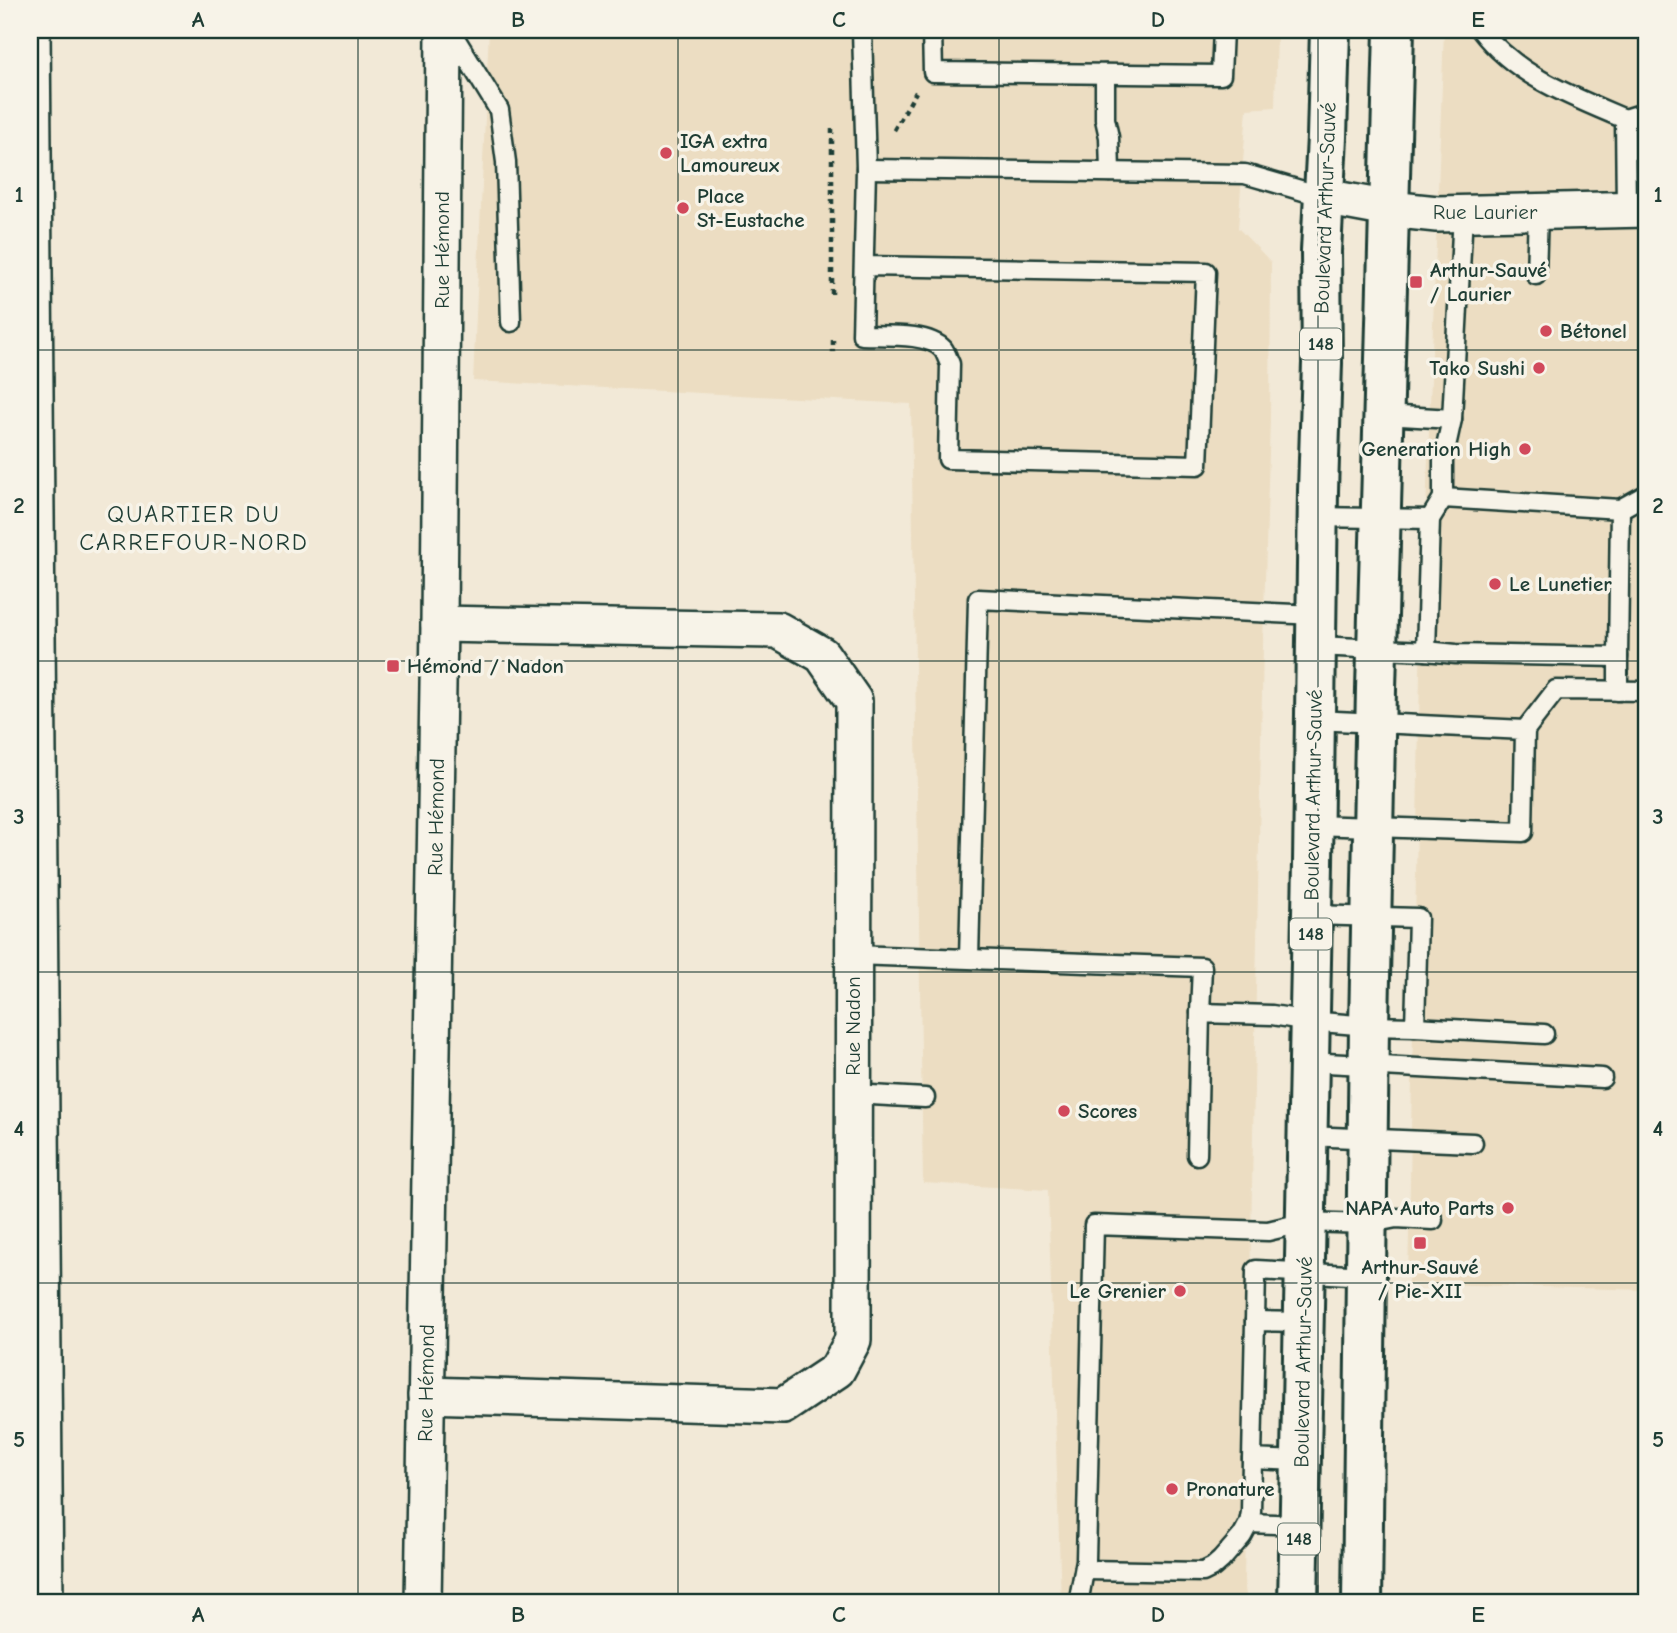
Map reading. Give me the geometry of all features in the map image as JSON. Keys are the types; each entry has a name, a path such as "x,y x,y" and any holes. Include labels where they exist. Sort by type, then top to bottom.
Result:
{"main road":[{"name":"Boulevard Arthur-Sauvé","path":"1298,1603 1322,363 1321,251 1330,30"},
{"path":"1362,1603 1375,723 1394,30"}],"street":[{"path":"32,30 45,1603"},
{"name":"Rue Hémond","path":"423,1603 439,624 444,30"},
{"name":"Rue Laurier","path":"1324,197 1389,209 1437,214 1637,209"},
{"name":"Rue Nadon","path":"426,1395 783,1406 837,1370 853,1340 854,701 822,655 778,630 439,624"}],"lane":[{"path":"450,30 499,110 506,162 511,322"},
{"path":"862,30 866,169 862,335 921,338 931,341 943,350 950,364 948,459 1198,465 1206,272 864,266"},
{"path":"932,30 933,72 1221,75 1223,30"},
{"path":"1481,30 1498,49 1537,78 1565,93 1625,119 1647,112"},
{"path":"1105,74 1105,119 1110,172"},
{"path":"1625,119 1637,209"},
{"path":"866,169 1245,174 1324,197"},
{"path":"1536,275 1538,212"},
{"path":"1426,651 1430,519 1443,498 1443,460 1452,419 1463,214"},
{"path":"1384,415 1452,419"},
{"path":"1443,498 1620,509 1647,494"},
{"path":"1618,691 1620,509"},
{"path":"1318,517 1430,519"},
{"path":"969,958 978,599 1316,630 1377,649 1455,654 1619,657"},
{"path":"1313,825 1523,832 1525,730 1556,690 1647,691"},
{"path":"1315,720 1525,730"},
{"path":"1311,915 1418,918 1415,1027"},
{"path":"853,955 1202,967 1197,1155"},
{"path":"1200,1013 1272,1015 1369,1026 1544,1034"},
{"path":"1308,1062 1602,1078"},
{"path":"853,1094 925,1098"},
{"path":"1307,1136 1473,1143"},
{"path":"1077,1602 1085,1570 1087,1540 1094,1225 1268,1231 1306,1222 1366,1224 1396,1218 1433,1220"},
{"path":"1085,1570 1203,1572 1221,1560 1249,1523 1251,1511 1256,1270 1367,1276"},
{"path":"1255,1321 1303,1322"},
{"path":"1252,1460 1301,1461"},
{"path":"1249,1523 1299,1525"}],"path":[{"path":"894,130 920,84"},
{"path":"832,129 832,305"},
{"path":"833,333 833,352"}],"shaded area":[{"path":"489,30 1277,30 1275,107 1247,109 1238,228 1271,262 1270,420 1244,1581 1247,1602 1199,1599 1177,1603 1061,1603 1048,1190 923,1183 911,404 473,381"},
{"path":"1444,30 1647,30 1647,1290 1408,1283 1420,673"}],"place":[{"name":"IGA extra Lamoureux","path":"666,153"},
{"name":"Place St-Eustache","path":"683,208"},
{"name":"Arthur-Sauvé / Laurier","path":"1416,282"},
{"name":"Bétonel","path":"1546,331"},
{"name":"Tako Sushi","path":"1539,368"},
{"name":"Generation High","path":"1525,449"},
{"name":"Le Lunetier","path":"1495,584"},
{"name":"Hémond / Nadon","path":"393,666"},
{"name":"Scores","path":"1064,1111"},
{"name":"NAPA Auto Parts","path":"1508,1208"},
{"name":"Arthur-Sauvé / Pie-XII","path":"1420,1243"},
{"name":"Le Grenier","path":"1180,1291"},
{"name":"Pronature","path":"1172,1489"}],"district":[{"name":"QUARTIER DU CARREFOUR-NORD","path":"194,528"}]}
